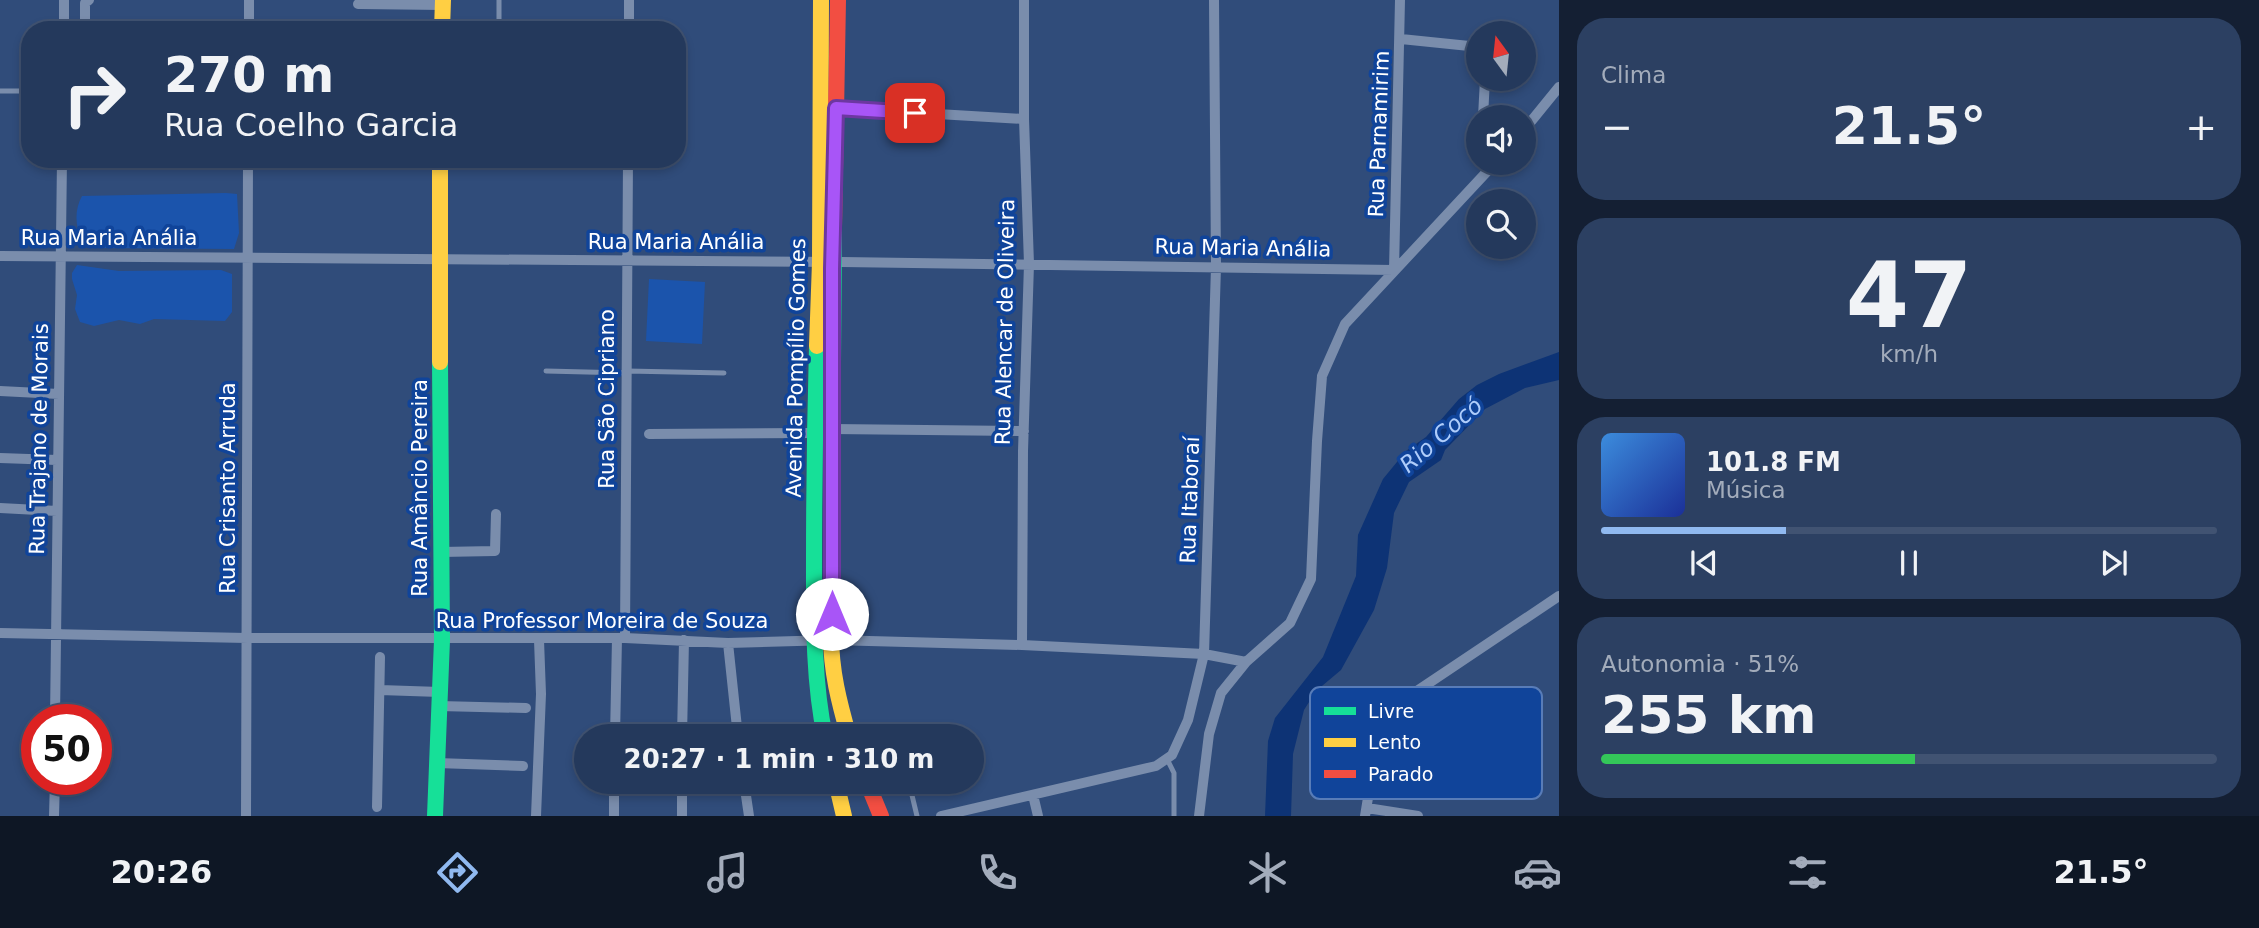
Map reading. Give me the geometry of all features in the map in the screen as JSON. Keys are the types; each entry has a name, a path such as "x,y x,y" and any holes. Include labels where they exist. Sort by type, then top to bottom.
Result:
{"main road":[{"name":"Avenida Pompílio Gomes","path":"821,0 832,429 831,663 835,690 845,724"},
{"name":"Avenida Pompílio Gomes","path":"822,724 814,640 814,433 836,108 838,0"},
{"path":"442,21 443,2"},
{"name":"Rua Amâncio Pereira","path":"435,816 442,640 440,168"},
{"path":"839,794 844,816"},
{"path":"872,794 881,816"}],"street":[{"path":"64,0 64,21"},
{"path":"85,21 85,3 89,0"},
{"path":"249,0 249,21"},
{"path":"629,0 629,21"},
{"name":"Rua Alencar de Oliveira","path":"1022,645 1029,264 1024,119 1024,0"},
{"name":"Rua Itaboraí","path":"1167,759 1172,755 1188,720 1204,654 1216,267 1214,0"},
{"name":"Rua Parnamirim","path":"1394,270 1401,0"},
{"path":"358,4 443,2"},
{"path":"1401,39 1466,46"},
{"path":"1536,115 1559,87"},
{"path":"836,108 1024,119"},
{"name":"Rua Trajano de Morais","path":"55,704 62,168"},
{"name":"Rua Crisanto Arruda","path":"246,816 248,168"},
{"name":"Rua São Cipriano","path":"616,724 621,638 627,372 628,168"},
{"path":"1199,816 1209,734 1221,693 1246,662 1290,623 1311,579 1322,376 1345,324 1483,175"},
{"name":"Rua Maria Anália","path":"0,256 1029,264 1394,270"},
{"path":"0,391 59,394"},
{"path":"832,429 1024,431"},
{"path":"649,434 814,433"},
{"path":"0,458 57,460"},
{"path":"0,508 57,512"},
{"path":"441,552 495,551 496,514"},
{"path":"1423,687 1559,596"},
{"name":"Rua Professor Moreira de Souza","path":"0,633 442,640 621,638 728,643 832,640 1022,645 1204,654 1246,662"},
{"path":"536,816 541,694 540,640"},
{"path":"682,724 684,640"},
{"path":"728,643 737,724"},
{"path":"377,807 380,657"},
{"path":"380,690 526,708"},
{"path":"941,816 1156,765 1167,759"},
{"path":"437,763 523,766"},
{"path":"614,794 614,816"},
{"path":"682,794 682,816"},
{"path":"746,794 749,816"},
{"path":"54,816 55,795"},
{"path":"1033,795 1038,816"},
{"path":"1366,812 1418,816"}],"lane":[{"path":"499,0 499,21"},
{"path":"0,91 21,90"},
{"path":"546,371 724,373"},
{"path":"1167,759 1174,773 1174,816"},
{"path":"912,794 917,816"}],"shaded area":[{"path":"237,194 239,233 234,249 104,248 83,242 78,231 76,219 82,196"},
{"path":"77,265 119,271 221,270 232,274 232,312 225,321 154,319 140,324 119,320 94,326 80,322 75,309 77,295 72,279"},
{"path":"649,279 705,282 702,344 646,341"}],"water":[{"name":"Rio Cocó","path":"1559,352 1559,380 1525,388 1485,409 1445,450 1441,460 1409,482 1394,513 1387,568 1374,610 1341,670 1321,687 1310,687 1310,700 1304,710 1293,754 1291,816 1265,816 1268,741 1275,718 1323,657 1356,576 1358,535 1383,479 1406,451 1426,437 1459,399 1477,385"}],"traffic: fast":[{"path":"831,635 834,227"},
{"path":"817,346 814,627 823,724"},
{"path":"435,816 442,640 440,362"}],"traffic: slow":[{"path":"442,21 443,0"},
{"path":"817,346 821,0"},
{"path":"440,168 440,362"},
{"path":"831,635 836,686 846,724"},
{"path":"839,794 844,816"}],"traffic: jam":[{"path":"834,227 838,0"},
{"path":"872,794 881,816"}],"route":[{"path":"832,614 832,269 836,108 915,113"}]}
